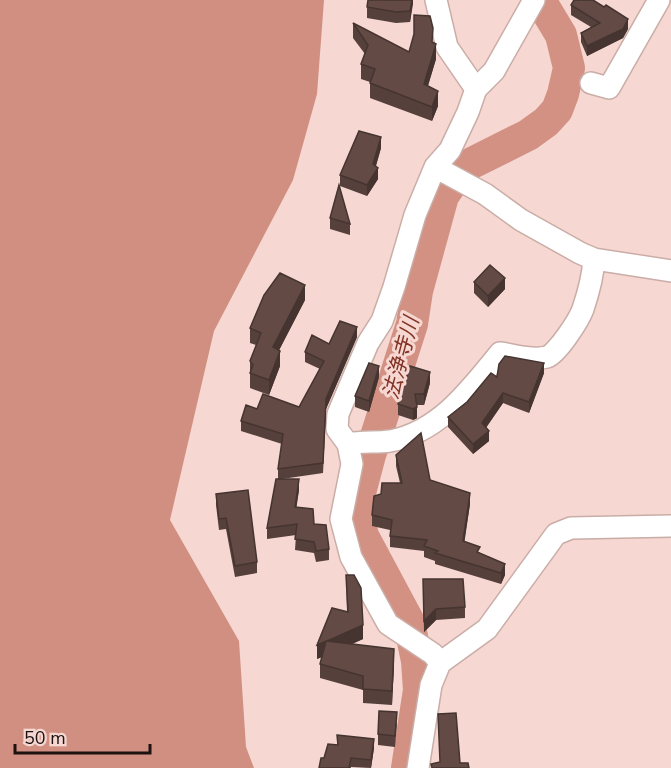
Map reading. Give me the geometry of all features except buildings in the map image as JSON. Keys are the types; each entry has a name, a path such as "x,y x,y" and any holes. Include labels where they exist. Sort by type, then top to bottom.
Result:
{"street":[{"path":"436,0 447,47 476,89"},
{"path":"440,663 433,654 388,624 351,556 341,519 352,464 348,444 337,429 338,414 368,343 382,321 415,215 435,167 450,150 476,89 494,71 534,0"},
{"path":"591,83 609,88 659,0"},
{"path":"435,167 485,194 530,225 580,253 594,259 671,271"},
{"path":"348,444 364,441 390,441 427,428 465,396 500,353 535,359 549,357 557,350 582,312 594,259"},
{"path":"418,768 431,685 440,663 487,629 556,534 571,528 671,526"}],"shaded area":[{"path":"0,0 324,0 317,94 293,180 214,331 170,520 239,641 246,747 254,768 0,768"}],"waterway":[{"name":"法浄寺川","path":"407,768 419,690 417,661 409,622 363,536 356,508 370,455 412,324 417,291 443,196 462,168 528,135 546,122 557,110 563,94 569,68 561,35 540,0"}]}
